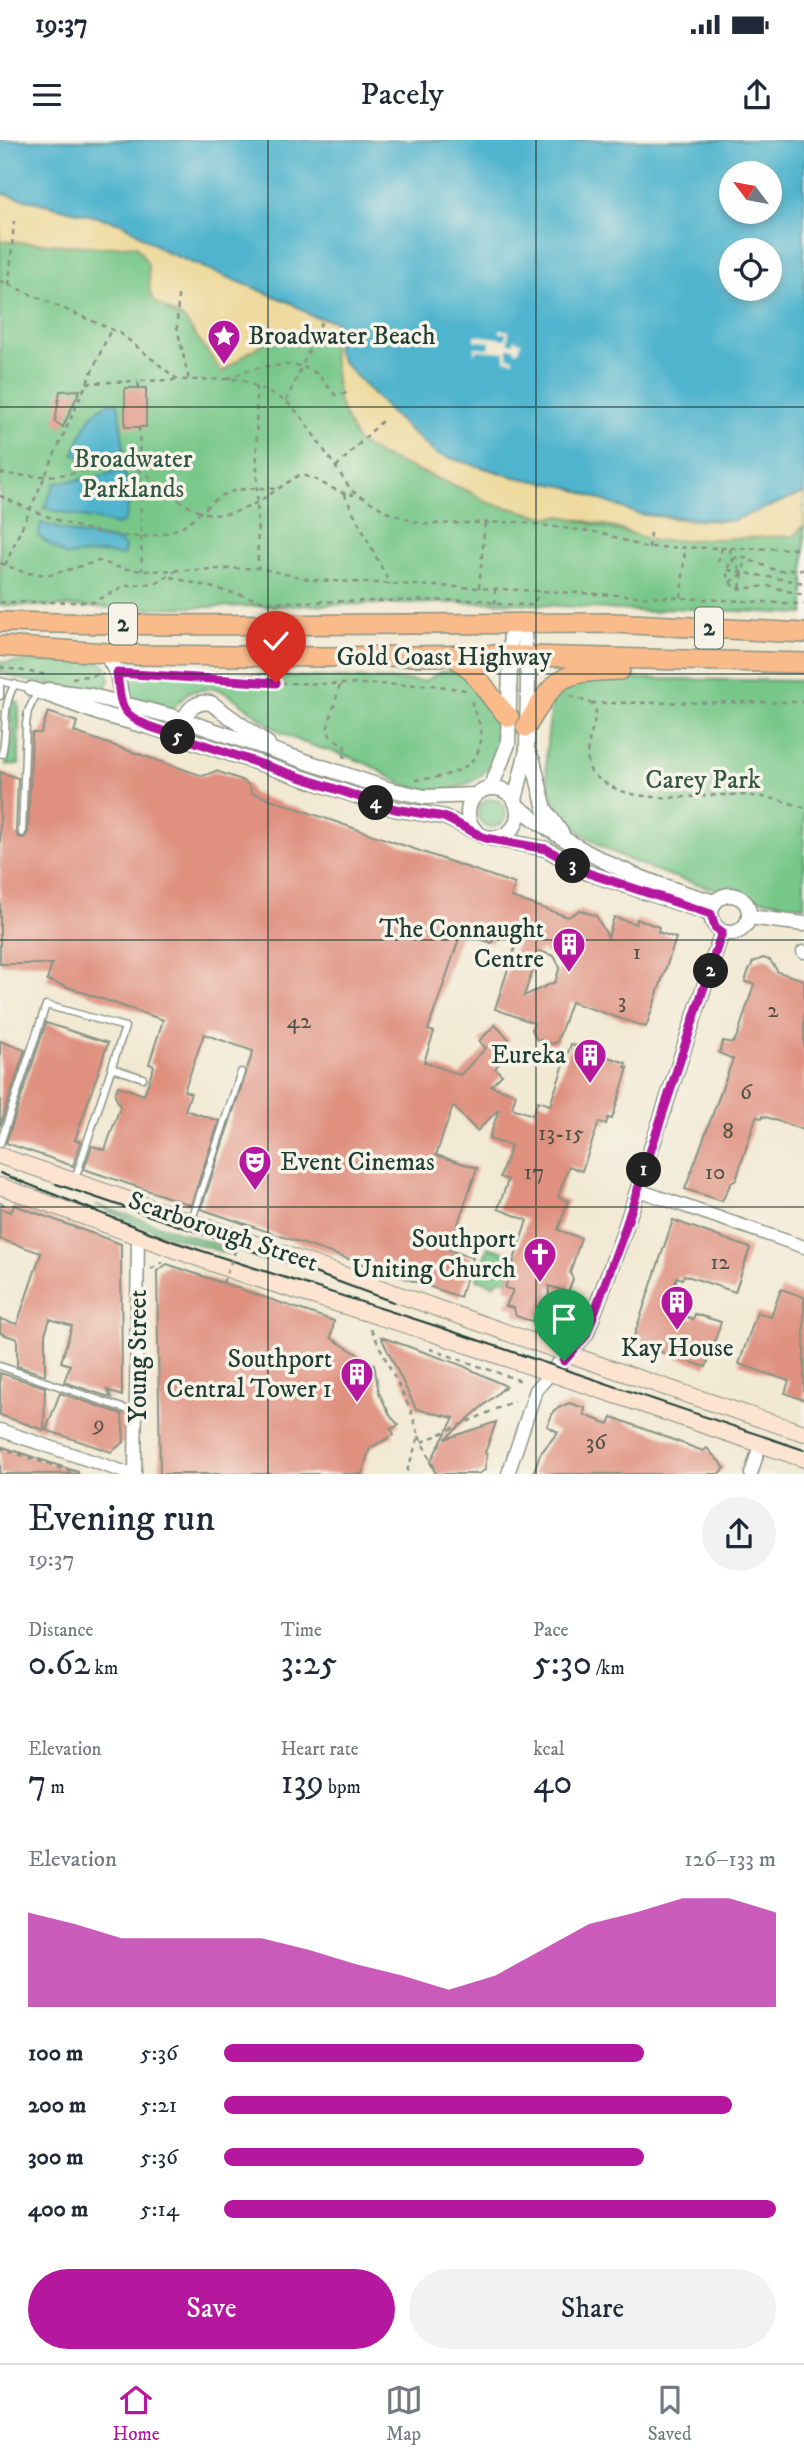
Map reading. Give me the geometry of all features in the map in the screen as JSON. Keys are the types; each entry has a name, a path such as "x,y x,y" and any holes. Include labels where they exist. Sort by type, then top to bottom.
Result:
{"highway":[{"name":"Gold Coast Highway","path":"0,622 613,623 804,633"},
{"path":"125,624 125,637 138,655"},
{"name":"Gold Coast Highway","path":"0,646 138,655 518,655 804,663"},
{"path":"453,656 477,673 496,705 509,717"},
{"path":"527,727 554,684 577,672 702,668 722,661"}],"main road":[{"name":"Scarborough Street","path":"0,1156 571,1355 804,1433"},
{"name":"Scarborough Street","path":"0,1186 138,1238 804,1459"}],"street":[{"path":"475,795 468,817 480,834 500,838 508,834 517,821 516,803 527,750 517,624"},
{"path":"104,651 117,673 121,703 127,715 148,726"},
{"path":"491,788 508,744 518,655"},
{"path":"35,690 67,691 121,703 410,794 475,795 491,788 505,790 516,803 569,844 621,871 713,908"},
{"path":"35,690 119,720 148,726 395,809 444,817 480,834 546,849 588,873 713,908"},
{"path":"188,740 184,721 197,704 211,703 280,753"},
{"path":"527,750 533,761 545,809 569,844"},
{"path":"713,908 725,896 735,896 743,901 749,917"},
{"path":"713,908 715,927 722,932 736,932 749,917"},
{"path":"749,917 804,925"},
{"path":"508,1474 536,1390 571,1355 586,1335 638,1190 722,932"},
{"path":"638,1190 804,1247"},
{"name":"Young Street","path":"133,1474 138,1413 138,1238"},
{"path":"0,1430 133,1474"},
{"path":"751,1474 760,1445"}],"lane":[{"path":"0,696 0,683 35,690 26,724 22,832"},
{"path":"2,754 5,740 4,704 15,684"},
{"path":"0,1144 46,1005 125,1027 74,1181"},
{"path":"112,1068 143,1078"},
{"path":"191,1221 241,1072"},
{"path":"0,1366 138,1413"}],"path":[{"path":"9,285 14,221"},
{"path":"0,281 111,329 178,380"},
{"path":"178,295 177,327 181,334 189,380"},
{"path":"286,401 323,321"},
{"path":"5,565 111,329"},
{"path":"226,379 245,370 288,364 302,366 318,374 335,395 348,393"},
{"path":"87,383 241,379 286,401 300,415 358,495 389,513 424,524 517,522 603,533 649,548 803,549"},
{"path":"138,381 139,388"},
{"path":"256,386 258,568"},
{"path":"336,467 382,421"},
{"path":"139,428 142,571"},
{"path":"0,473 46,476 74,473 107,463 140,470 173,496 202,511 233,512 258,503 299,475 313,477 324,486 344,494 358,495"},
{"path":"0,496 65,524 141,536 178,528 231,491 279,489"},
{"path":"344,494 390,584"},
{"path":"479,588 485,523"},
{"path":"649,548 650,531"},
{"path":"718,562 722,548"},
{"path":"730,548 732,560 743,573"},
{"path":"681,598 685,549"},
{"path":"732,560 746,557 778,571 804,569"},
{"path":"740,589 746,557"},
{"path":"732,560 727,570 730,582 740,589 768,586 804,596"},
{"path":"0,563 26,573 50,575 99,561 124,569 142,571 258,568 313,580 804,604"},
{"path":"0,602 87,603 124,586 149,585 171,577 177,570"},
{"path":"727,570 804,583"},
{"path":"730,582 743,573"},
{"path":"171,577 268,602 484,600 495,604 533,605 540,591"},
{"path":"495,589 495,604"},
{"path":"0,667 50,676"},
{"path":"61,678 117,673 475,689 471,706 478,720 481,740 472,758 450,776 411,780"},
{"path":"341,684 327,730 331,737 345,746 344,758"},
{"path":"562,690 591,703 804,702"},
{"path":"591,703 596,711 595,727 586,750 587,763 595,776 621,791 666,797 741,795 789,802 804,808"},
{"path":"331,754 352,761"},
{"path":"223,1283 246,1223"},
{"path":"370,1325 411,1411 419,1436 437,1474"},
{"path":"422,1442 514,1401"},
{"path":"406,1474 419,1436"},
{"path":"0,1448 77,1474"}],"green space":[{"name":"Broadwater Parklands","path":"0,241 102,247 136,244 148,264 150,292 172,315 184,319 222,372 247,353 274,338 288,334 317,337 332,346 339,403 357,441 380,455 473,493 489,503 546,517 562,516 631,534 794,536 804,525 804,614 669,608 652,612 500,602 137,608 0,605"},
{"path":"0,662 98,662 105,665 110,679 103,690 97,692 27,681 0,672"},
{"path":"121,662 140,662 169,672 424,681 441,672 459,670 481,693 492,714 497,733 496,751 490,766 478,778 462,786 443,790 420,789 399,782 367,764 287,736 215,688 189,692 172,709 129,701"},
{"name":"Carey Park","path":"590,678 804,681 804,906 743,896 668,875 600,845 574,826 556,805 551,793 546,767 547,739 553,699 573,683"},
{"path":"13,701 19,703 19,765 6,765 14,735 9,711"},
{"path":"492,799 502,803 506,813 502,823 492,827 482,823 478,813 482,803"},
{"path":"96,1205 231,1249 229,1254 138,1225"},
{"path":"488,1247 515,1255 507,1281 500,1279 494,1285 477,1279"}],"sand":[{"name":"Broadwater Beach","path":"0,193 122,223 166,252 292,303 312,316 335,321 336,345 341,360 395,417 484,468 568,487 638,514 685,520 731,521 804,493 804,525 794,536 654,541 610,526 562,516 546,517 489,503 473,493 380,455 357,441 339,403 332,346 317,337 288,334 260,345 222,372 184,319 155,302 150,293 148,264 136,245 102,247 0,241"}],"water":[{"path":"0,140 804,140 804,493 731,521 638,514 568,487 515,477 436,454 395,417 341,360 337,353 335,321 312,316 291,303 166,252 122,223 0,193"},
{"path":"110,403 118,404 124,450 84,458 74,454 91,417"},
{"path":"117,471 125,474 130,499 125,521 118,525 44,508 55,483 94,478"},
{"path":"41,523 78,534 120,541 125,548 123,556 102,553 66,556 38,536"}],"pier":[{"path":"500,329 509,331 508,343 514,343 514,339 521,342 520,349 516,352 514,348 508,348 508,357 514,358 514,361 505,360 505,352 478,350 474,354 475,347 489,348 490,342 475,341 475,335 506,339 506,333 500,333"}],"building":[{"path":"125,388 146,388 146,427 125,427"},
{"path":"80,390 63,427 55,422 60,391"},
{"path":"48,712 77,722 74,732 203,776 216,771 248,784 252,793 515,884 511,897 568,917 580,910 596,916 608,937 614,917 636,924 637,919 659,927 658,932 676,938 646,1027 571,1002 557,1042 553,1044 536,1039 532,1029 534,1023 495,1009 520,932 498,925 492,943 461,933 428,1030 434,1032 424,1062 460,1075 486,1048 479,1041 495,1025 509,1039 503,1045 510,1052 495,1068 502,1075 491,1086 516,1094 512,1108 533,1115 538,1101 550,1105 571,1044 626,1063 625,1067 628,1068 612,1119 608,1118 606,1124 599,1122 582,1171 569,1166 558,1197 568,1201 558,1230 581,1238 570,1273 573,1279 568,1292 549,1286 548,1314 545,1320 537,1317 531,1321 516,1316 514,1308 506,1306 513,1290 505,1288 527,1220 498,1209 508,1180 500,1177 511,1146 489,1139 499,1109 477,1131 453,1106 436,1155 477,1168 449,1250 473,1258 460,1297 201,1209 253,1051 204,1034 184,1091 191,1093 185,1110 219,1121 191,1205 84,1169 92,1146 105,1150 120,1107 115,1095 118,1086 144,1095 154,1066 149,1064 163,1020 47,980 52,964 0,964 0,772 18,778 16,833 18,837 24,838 28,833 32,733 41,733","holes":["539,951 554,956 560,967 555,982 524,996"]},
{"path":"763,958 770,960 778,972 804,980 804,1130 763,1116 756,1117 736,1180 731,1183 722,1201 685,1189 733,1059 719,1053 723,1041 733,1043 738,1034 754,984 745,982 748,972 753,962"},
{"path":"46,1023 108,1043 75,1140 81,1142 73,1166 6,1143"},
{"path":"0,1041 25,1050 0,1126"},
{"path":"14,1205 121,1244 122,1396 107,1390 112,1398 64,1382 70,1365 61,1362 72,1326 50,1319 45,1334 45,1375 17,1366 17,1339 0,1333 0,1319 17,1324 41,1253 0,1239 0,1208 11,1212"},
{"path":"673,1220 750,1248 735,1292 684,1275 682,1279 677,1277 667,1305 673,1307 671,1311 693,1319 695,1314 721,1322 706,1367 632,1342"},
{"path":"167,1264 334,1321 331,1338 374,1364 379,1393 391,1417 399,1425 391,1429 394,1435 370,1448 362,1474 160,1474 157,1271"},
{"path":"781,1289 804,1297 804,1400 785,1393 789,1381 739,1364 757,1312 771,1317"},
{"path":"381,1337 461,1365 506,1386 445,1439 496,1422 485,1453 485,1470 478,1474 436,1474 430,1462 454,1418 416,1409"},
{"path":"0,1373 45,1387 44,1430 0,1415"},
{"path":"60,1393 122,1414 124,1442 111,1452 46,1430"},
{"path":"569,1403 585,1408 584,1415 609,1424 612,1417 703,1451 707,1448 725,1468 718,1474 533,1474 540,1454 558,1432 547,1426 554,1410"},
{"path":"0,1446 78,1472 78,1474 0,1474"}],"tram line":[{"path":"0,1173 174,1242 427,1323 804,1450"},
{"path":"56,1184 280,1260 393,1302"}],"place":[{"name":"Broadwater Beach","path":"224,366"},
{"name":"The Connaught Centre","path":"569,974"},
{"name":"Eureka","path":"590,1085"},
{"name":"Event Cinemas","path":"255,1192"},
{"name":"Southport Uniting Church","path":"540,1284"},
{"name":"Kay House","path":"677,1332"},
{"name":"Southport Central Tower 1","path":"357,1404"}],"route":[{"path":"276,683 117,673 124,710 127,715 148,726 395,809 444,817 485,838 546,849 577,868 607,881 711,914 715,927 722,932 623,1235 586,1335 564,1361"}]}
